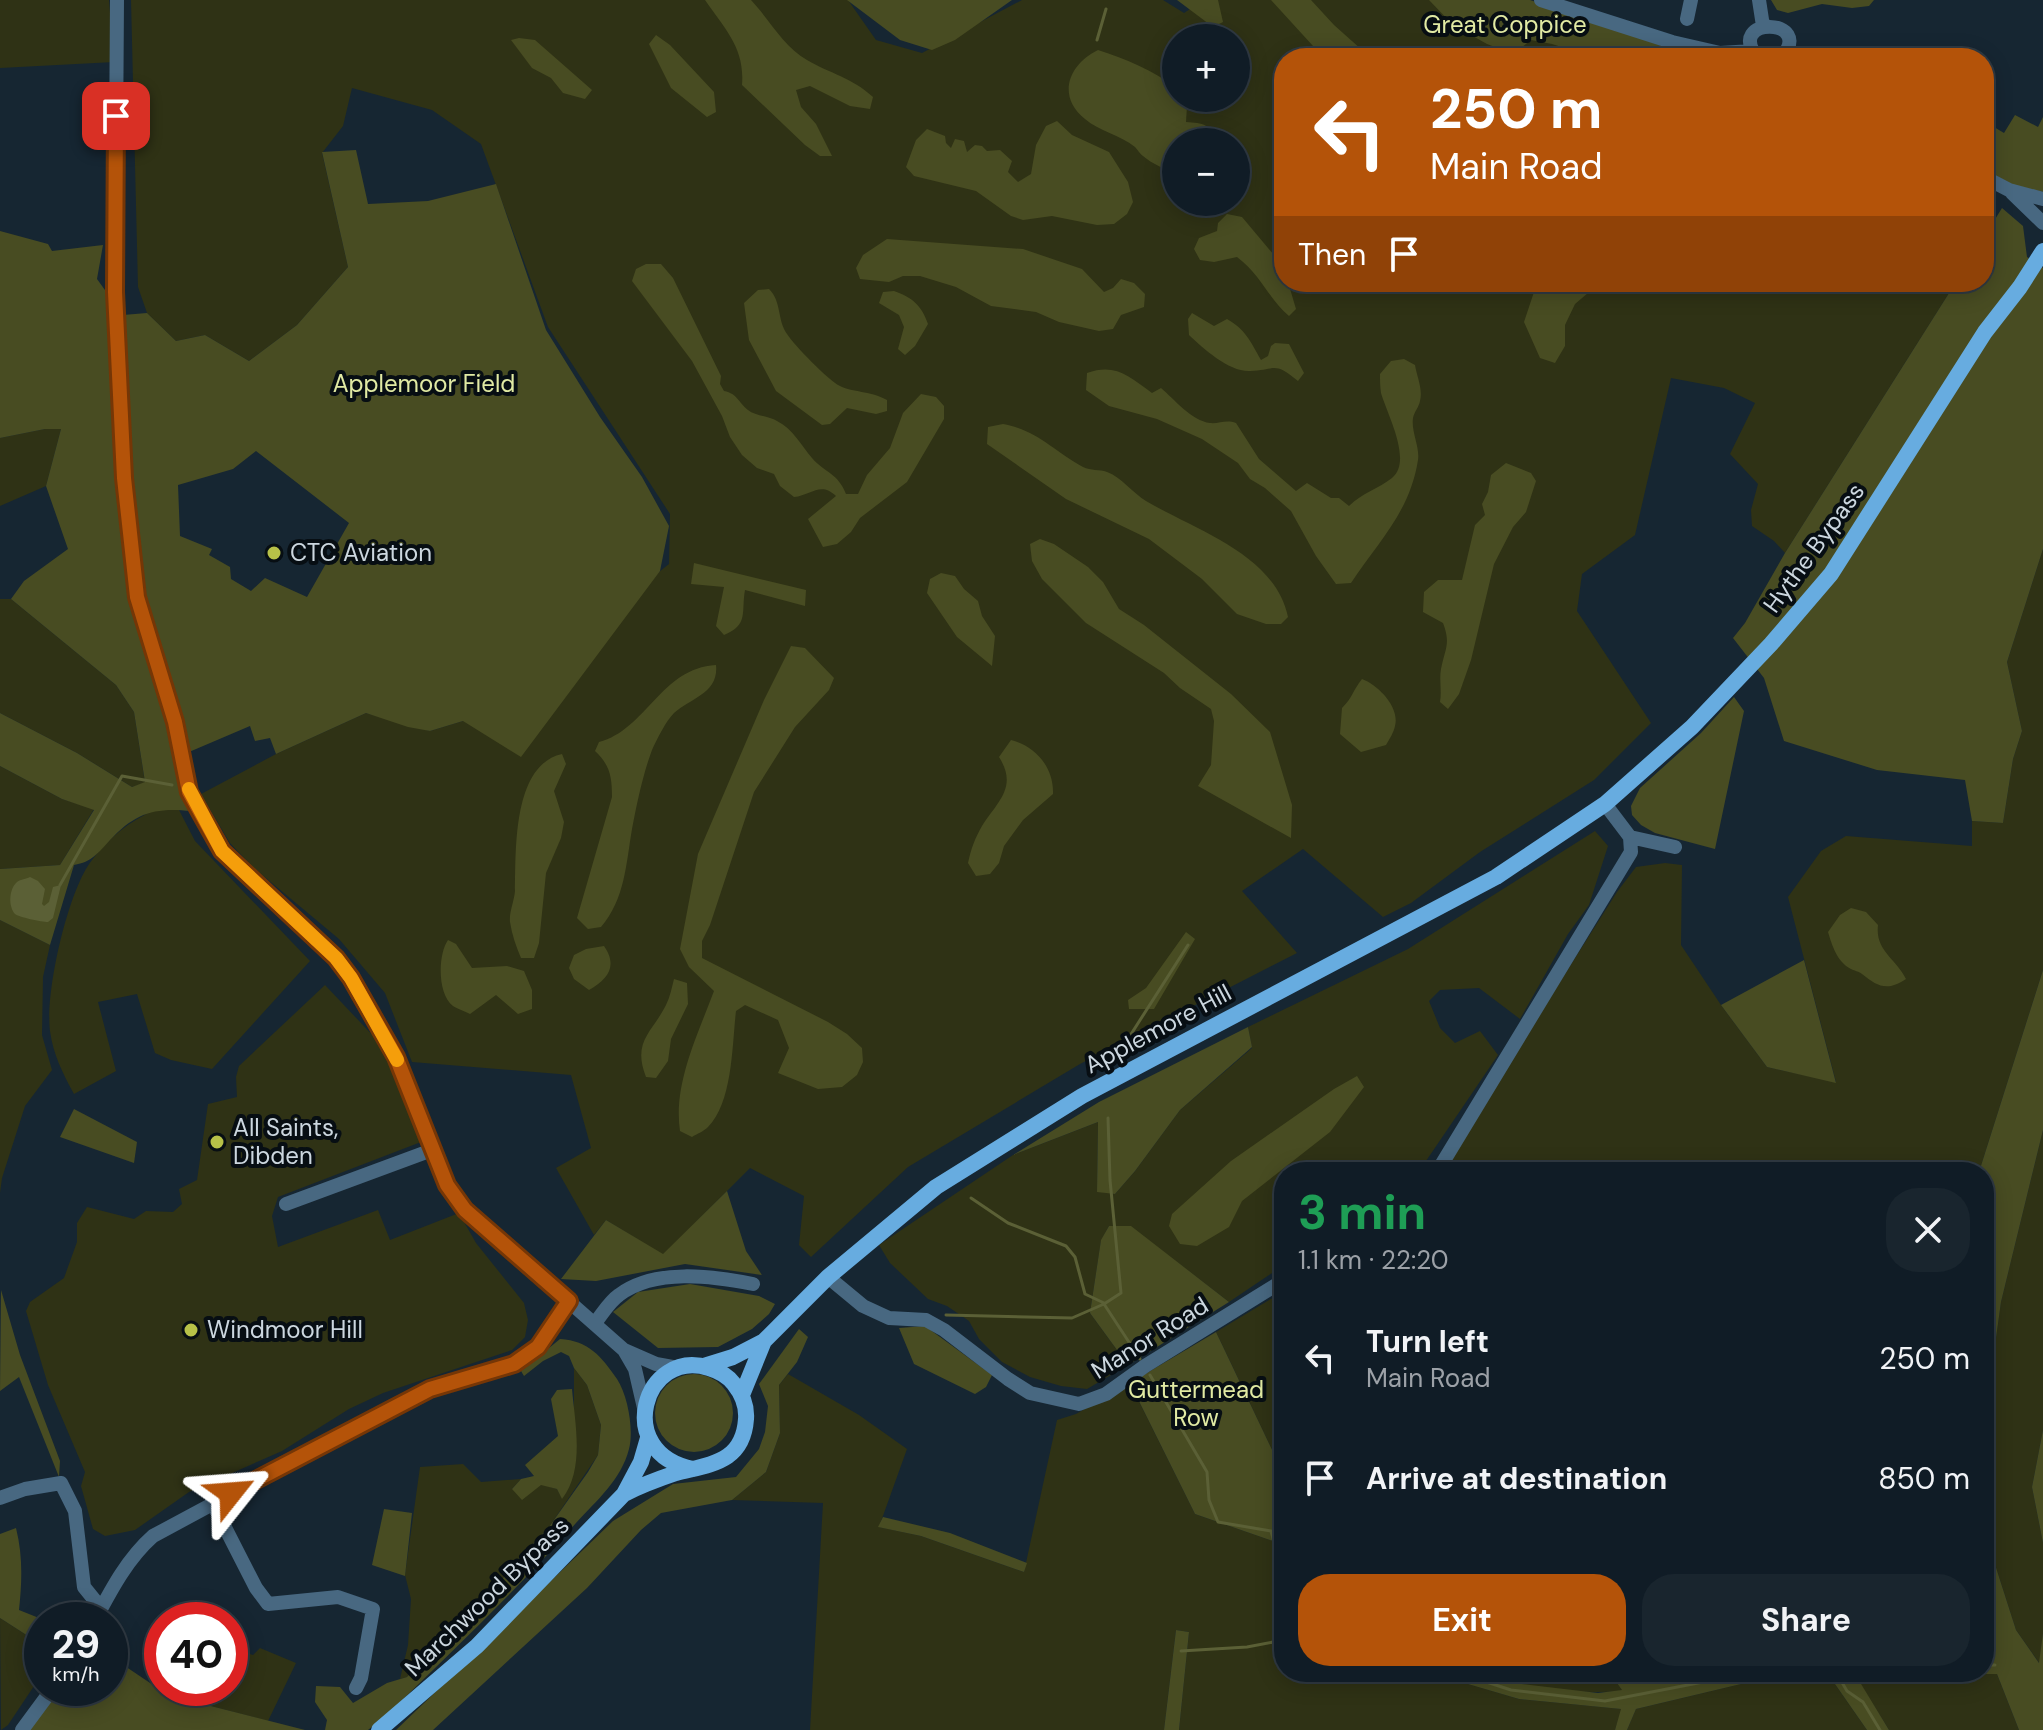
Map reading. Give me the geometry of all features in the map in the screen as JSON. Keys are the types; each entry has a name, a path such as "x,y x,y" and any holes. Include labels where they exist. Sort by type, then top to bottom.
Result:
{"main road":[{"name":"Hythe Bypass","path":"1605,804 1692,727 1771,644 1831,574 1985,332 2043,251"},
{"name":"Hythe Bypass","path":"2020,287 2043,276"},
{"name":"Applemore Hill","path":"704,1366 733,1357 764,1341 828,1277 936,1187 1082,1096 1496,877 1605,804"},
{"name":"Applemore Hill","path":"742,1395 764,1341"},
{"path":"704,1366 719,1372 732,1381 742,1395 746,1412 745,1430 738,1446 718,1463 693,1469 666,1460 648,1438 644,1408 656,1384 678,1368 704,1366"},
{"name":"Marchwood Bypass","path":"379,1730 477,1646 624,1494 641,1462 648,1438"},
{"name":"Marchwood Bypass","path":"624,1494 650,1481 693,1469"}],"street":[{"path":"117,0 115,292 124,478 137,597 175,722 189,792 222,851 336,958 351,978 396,1057 447,1185 465,1210 624,1350 635,1369 644,1408"},
{"path":"1541,0 1698,48"},
{"path":"1687,19 1691,0"},
{"path":"1759,0 1763,26"},
{"path":"1754,48 1752,39 1763,26 1774,25 1786,35 1787,48"},
{"path":"1994,182 2009,190 2043,199"},
{"path":"2009,190 2043,223"},
{"path":"1443,1162 1631,852 1630,837 1605,804"},
{"path":"1630,837 1675,847"},
{"path":"286,1204 432,1150"},
{"path":"595,1323 610,1303 636,1285 691,1277 716,1277 753,1284"},
{"name":"Manor Road","path":"828,1277 863,1306 889,1318 926,1320 944,1330 1030,1393 1079,1404 1106,1394 1145,1366 1274,1286"},
{"path":"105,1602 139,1548 153,1536 404,1401 430,1389 514,1364 538,1347 569,1301"},
{"path":"624,1350 656,1364 678,1368"},
{"path":"0,1498 25,1489 61,1483 75,1511 84,1587 92,1602"},
{"path":"212,1502 256,1588 268,1604 338,1597 373,1609 361,1678 356,1688"},
{"path":"22,1730 40,1706"}],"green space":[{"path":"0,0 109,0 114,62 0,68"},
{"path":"131,0 848,0 876,40 922,53 1022,0 1163,0 1184,13 1204,0 1476,0 1625,48 1274,48 1274,292 1950,292 1785,553 1752,526 1751,510 1758,484 1730,454 1755,403 1724,388 1671,378 1635,535 1582,574 1577,611 1651,723 1594,780 1480,852 1411,903 1383,917 1303,849 1242,891 1297,953 1080,1064 908,1167 811,1257 799,1245 804,1196 750,1168 663,1255 606,1220 594,1235 556,1168 591,1148 571,1075 412,1062 385,993 339,939 254,868 230,843 201,794 276,754 366,713 430,731 463,721 570,643 669,564 670,514 548,327 481,144 432,110 352,88 343,126 322,153 348,267 297,325 249,361 205,335 176,341 147,313 138,287"},
{"path":"705,0 751,0 799,54 873,97 870,109 850,106 810,86 796,90 801,107 816,124 832,156 820,156 805,145 742,85 737,49"},
{"path":"847,0 1012,0 955,40 932,50 900,40"},
{"path":"1177,0 1218,0 1223,22 1209,24"},
{"path":"1271,0 1311,0 1360,48 1315,48"},
{"name":"Great Coppice","path":"1429,0 1530,0 1671,48 1565,48 1531,40 1521,48 1497,48 1453,25"},
{"path":"1771,0 1874,0 1869,6 1852,8 1822,4 1788,13 1777,10"},
{"path":"656,35 670,45 714,92 716,112 707,117 671,88 649,44"},
{"path":"511,40 535,40 592,90 585,99 563,93 551,78 532,68"},
{"path":"1098,50 1158,76 1162,79 1162,112 1187,112 1186,122 1208,128 1162,128 1162,168 1129,143 1085,119 1076,110 1069,91 1070,81 1073,72"},
{"path":"2015,115 2038,127 2043,117 2043,192 2013,185 1994,175 1994,127 2004,133"},
{"path":"1057,121 1072,135 1109,152 1128,182 1133,202 1127,214 1114,224 1097,225 1052,216 1023,220 1011,216 976,191 914,176 906,167 916,140 927,129 945,136 951,148 955,139 964,141 967,152 975,145 987,151 1000,150 1012,161 1008,172 1018,182 1031,174 1036,145 1046,126"},
{"name":"Applemoor Field","path":"356,150 368,204 428,201 496,184 546,330 642,477 669,526 660,571 521,757 463,721 430,731 366,713 276,754 270,738 255,741 250,726 182,755 164,706 191,811 156,811 137,818 86,862 74,865 50,945 0,920 0,869 60,865 94,810 62,799 0,766 0,713 77,753 132,787 145,782 134,712 116,685 11,599 24,581 68,549 46,486 61,429 0,438 0,231 48,244 52,251 103,245 97,279 123,315 147,313 176,341 205,335 249,361 297,325 348,267 322,152","holes":["256,451 349,523 307,597 265,578 251,591 231,579 230,567 209,555 212,549 180,536 178,485 233,469"]},
{"path":"2002,208 2023,226 2027,257 2043,268 2043,549 2007,662 2022,731 2013,759 2003,823 1972,821 1965,780 1877,770 1784,741 1764,678 1733,638 1950,292 1994,292 1994,221"},
{"path":"1225,216 1242,217 1274,255 1274,292 1291,292 1296,309 1289,316 1237,257 1214,262 1200,260 1194,249 1199,238 1217,231 1218,223"},
{"path":"887,239 1023,249 1082,269 1104,292 1121,279 1134,283 1145,294 1144,307 1121,315 1113,329 1099,331 1059,322 1036,312 991,306 956,287 920,276 903,276 889,282 860,279 856,268 863,255"},
{"path":"646,264 661,264 673,278 721,376 720,384 724,391 735,396 751,412 774,419 788,429 812,458 835,477 846,494 858,494 867,475 890,448 903,413 921,394 936,397 944,406 944,419 907,482 860,518 851,532 837,544 823,547 808,519 836,496 821,489 794,497 780,486 774,474 757,468 742,455 692,361 632,281 636,269"},
{"path":"769,289 776,300 784,329 804,354 840,386 887,400 887,411 876,414 847,408 830,424 822,425 776,391 749,340 744,303 758,290"},
{"path":"894,291 916,303 928,324 915,346 905,355 898,349 904,327 899,315 879,303 883,292"},
{"path":"1534,292 1589,292 1575,304 1565,325 1565,346 1555,363 1540,358 1524,322"},
{"path":"1192,313 1214,326 1227,319 1233,323 1247,336 1261,360 1268,356 1275,343 1289,344 1304,373 1298,381 1279,369 1250,371 1225,364 1189,335 1188,319"},
{"path":"1404,359 1415,365 1421,392 1413,418 1418,455 1414,479 1392,526 1351,583 1336,584 1291,511 1250,479 1238,463 1202,439 1157,419 1109,406 1086,390 1087,373 1097,370 1114,370 1152,393 1161,388 1190,414 1203,421 1236,423 1259,459 1296,491 1307,483 1349,506 1392,478 1398,470 1399,449 1381,393 1380,374 1391,361"},
{"path":"1003,424 1036,436 1083,467 1112,474 1146,501 1230,546 1267,576 1280,595 1288,617 1281,624 1266,624 1237,614 1202,579 1149,539 1066,499 987,444 988,427"},
{"path":"61,429 46,486 0,506 0,438"},
{"path":"1506,463 1531,473 1536,481 1526,512 1513,527 1494,564 1471,660 1459,694 1448,709 1440,702 1440,673 1447,636 1443,623 1423,612 1424,592 1438,580 1462,580 1475,525 1485,515 1482,504 1491,475"},
{"path":"1040,539 1054,544 1088,567 1103,582 1119,609 1231,694 1270,732 1292,805 1291,838 1198,786 1211,765 1214,721 1211,709 1164,673 1086,623 1042,579 1032,561 1030,544"},
{"path":"2043,549 2043,970 1982,1162 1445,1162 1636,867 1665,863 1682,865 1681,945 1767,1067 1836,1082 1788,897 1821,851 1846,836 1972,846 1972,821 2003,823 2013,759 2022,731 2007,662"},
{"path":"694,563 806,590 805,606 745,590 741,622 724,635 716,626 724,587 691,584"},
{"path":"941,573 955,576 978,601 982,616 995,636 992,666 957,637 927,593 930,579"},
{"path":"0,599 11,599 116,685 134,712 145,783 132,787 77,753 0,713"},
{"path":"791,646 805,648 834,678 829,690 795,727 754,792 702,941 702,958 847,1034 862,1048 863,1062 857,1075 842,1087 818,1089 778,1073 789,1048 778,1020 745,1005 736,1011 730,1072 722,1103 708,1127 692,1137 680,1131 680,1095 688,1060 714,991 689,967 680,949 698,854 764,700"},
{"path":"716,665 716,674 709,689 674,713 654,746 640,789 620,893 601,927 588,929 577,918 612,797 609,772 595,751 599,742 629,725 681,677"},
{"path":"1362,679 1375,686 1386,698 1396,719 1394,731 1386,745 1361,752 1340,734 1342,708"},
{"path":"1734,697 1744,711 1715,849 1655,833 1641,825 1632,815 1631,806 1640,788 1701,733"},
{"path":"1011,740 1028,747 1042,760 1053,784 1053,794 1023,820 1004,846 999,863 990,874 976,876 968,863 969,858 980,830 1004,793 1007,777 999,757"},
{"path":"562,754 566,764 554,791 564,822 561,838 546,873 539,943 534,958 521,958 510,918 515,891 520,812 525,792 534,775 546,761"},
{"path":"0,766 62,799 94,809 60,865 0,869"},
{"path":"154,810 179,810 195,841 310,961 212,1069 171,1060 155,1053 137,994 98,1002 116,1071 74,1094 53,1048 49,1014 55,968 67,917 83,874 105,844"},
{"path":"1595,831 1608,846 1589,905 1568,934 1520,1019 1479,988 1440,990 1429,1001 1440,1028 1455,1043 1480,1031 1498,1055 1426,1161 1274,1162 1274,1272 1229,1302 1131,1227 1109,1226 1101,1241 1090,1313 1128,1365 1087,1389 1061,1386 1030,1377 1002,1362 979,1339 969,1321 947,1306 928,1299 890,1263 879,1245 1013,1155 1098,1122 1097,1191 1115,1194 1180,1110 1252,1048 1248,1027 1408,949"},
{"path":"1851,908 1866,912 1878,925 1883,948 1906,979 1882,986 1842,962 1828,932 1840,915"},
{"path":"0,920 50,945 43,977 42,1035 52,1070 25,1106 0,1193"},
{"path":"1186,932 1195,939 1154,1009 1129,1009 1128,1000 1146,988"},
{"path":"448,940 456,944 472,968 507,966 524,971 532,990 532,1009 518,1014 496,995 470,1014 453,1006 444,993 441,974 442,955"},
{"path":"604,946 610,960 609,971 589,990 574,979 569,968 574,955"},
{"path":"1804,960 1836,1083 1767,1067 1721,1005"},
{"path":"2043,970 2043,1130 2001,1302 1994,1353 1994,1162 1982,1162"},
{"path":"674,979 687,983 688,1004 671,1039 668,1061 656,1078 646,1077 642,1065 642,1046 666,1005"},
{"path":"325,985 378,1041 389,1060 421,1142 278,1197 272,1216 278,1247 378,1210 390,1240 459,1213 476,1243 524,1303 528,1320 525,1337 512,1350 383,1393 349,1409 282,1451 189,1492 135,1530 105,1536 93,1529 81,1486 85,1472 48,1385 26,1311 30,1302 64,1278 77,1242 77,1223 87,1207 134,1219 146,1211 173,1212 182,1204 179,1189 197,1180 208,1104 237,1097 239,1066"},
{"path":"1248,1027 1252,1047 1180,1110 1115,1194 1097,1192 1098,1122 1013,1155 1099,1102"},
{"path":"1357,1076 1364,1087 1330,1132 1292,1162 1274,1162 1274,1176 1242,1201 1229,1227 1197,1246 1180,1244 1169,1226 1172,1214 1231,1161"},
{"path":"74,1109 137,1142 134,1163 60,1137"},
{"path":"2043,1130 2043,1430 2032,1487 2043,1543 2040,1664 2016,1630 1994,1561 1994,1353 2001,1302"},
{"path":"727,1191 746,1251 762,1275 685,1264 596,1281 561,1279 606,1220 663,1254"},
{"path":"1109,1226 1131,1226 1229,1302 1128,1365 1090,1313 1101,1240"},
{"path":"690,1284 759,1296 775,1304 752,1329 718,1347 658,1348 613,1312 638,1292"},
{"path":"1,1290 20,1355 60,1461 59,1477 19,1377 0,1391"},
{"path":"1274,1297 1274,1454 1216,1332"},
{"path":"925,1326 992,1375 986,1387 975,1394 914,1364 899,1328"},
{"path":"799,1329 808,1337 797,1362 779,1385 780,1433 766,1472 732,1500 661,1513 587,1588 433,1730 396,1730 613,1521 673,1484 736,1477 759,1449 765,1432 768,1406 759,1384"},
{"name":"Guttermead Row","path":"1216,1332 1274,1454 1274,1542 1195,1514 1130,1383"},
{"path":"560,1339 587,1346 605,1363 621,1386 631,1432 629,1449 614,1480 531,1572 388,1714 368,1730 325,1730 327,1720 315,1702 316,1686 340,1687 353,1703 387,1683 407,1677 443,1636 491,1593 549,1527 588,1472 598,1455 601,1425 587,1385 569,1356 561,1352 524,1376 521,1371"},
{"path":"574,1368 587,1385 601,1425 598,1455 549,1527 491,1593 443,1636 407,1677 400,1679 408,1645 411,1599 405,1575 420,1467 463,1464 481,1482 521,1479 512,1489 541,1484 557,1489 562,1498 574,1434"},
{"path":"694,1374 709,1377 721,1386 730,1398 733,1413 730,1428 721,1440 709,1449 694,1452 679,1449 667,1440 658,1428 655,1413 658,1398 667,1386 679,1377"},
{"path":"788,1374 859,1415 907,1449 879,1527 921,1536 1024,1572 1057,1420 1076,1414 1130,1383 1195,1514 1274,1542 1274,1682 1461,1682 1519,1699 1622,1709 1615,1730 1179,1730 1189,1632 1176,1630 1164,1730 810,1730 823,1503 732,1500 766,1472 780,1433 779,1385"},
{"path":"572,1389 577,1446 574,1474 569,1487 562,1499 557,1489 541,1485 522,1500 512,1489 521,1479 534,1476 525,1465 558,1436 551,1399 557,1390"},
{"path":"2043,1430 2043,1543 2032,1487"},
{"path":"384,1509 412,1513 405,1576 372,1565"},
{"path":"883,1517 950,1533 1027,1563 1024,1572 921,1536 878,1527"},
{"path":"16,1528 21,1569 19,1610 24,1612 24,1633 0,1618 0,1534"},
{"path":"1994,1561 2016,1630 2039,1663 2043,1633 2043,1730 2019,1730 1997,1674 1994,1674"},
{"path":"0,1618 24,1633 24,1701 1,1730"},
{"path":"1176,1630 1189,1632 1179,1730 1164,1730"},
{"path":"260,1648 296,1663 268,1721 210,1706 248,1706 248,1653 253,1655"},
{"path":"128,1668 144,1679 144,1706 211,1706 305,1730 29,1730 47,1706 128,1706"},
{"path":"1994,1674 1997,1674 2019,1730 1889,1730 1859,1682 1994,1682"},
{"path":"1461,1682 1505,1682 1598,1693 1622,1690 1616,1682 1749,1682 1636,1709 1627,1730 1615,1730 1621,1709 1519,1699"},
{"path":"1509,1682 1616,1682 1623,1691 1586,1692"},
{"path":"1749,1682 1834,1682 1867,1730 1627,1730 1636,1709"},
{"path":"1834,1682 1860,1682 1889,1730 1867,1730"}],"shaded area":[{"path":"30,877 45,889 44,906 49,902 53,887 61,885 53,918 48,922 21,917 13,911 10,902 12,889 17,882"}],"waterway":[{"path":"1097,40 1106,9"},
{"path":"60,885 122,776 172,785"},
{"path":"1119,1053 1188,945"},
{"path":"1108,1118 1110,1180 1121,1293 1104,1304 1140,1359"},
{"path":"971,1198 1008,1223 1066,1246 1075,1257 1085,1294 1104,1303"},
{"path":"946,1315 1072,1318 1104,1304"},
{"path":"1150,1375 1207,1472 1209,1500 1218,1522 1271,1531 1274,1542"},
{"path":"1181,1651 1247,1647 1274,1642"},
{"path":"1487,1682 1511,1690 1605,1701 1703,1682"},
{"path":"1842,1682 1847,1691 1863,1702 1880,1730"}],"slow traffic":[{"path":"189,789 222,851 336,958 351,978 397,1060"}],"place":[{"name":"CTC Aviation","path":"274,553"},
{"name":"All Saints, Dibden","path":"217,1142"},
{"name":"Windmoor Hill","path":"191,1330"}],"route":[{"path":"116,116 115,292 127,508 137,597 179,737 189,792 222,851 336,958 351,978 396,1057 447,1185 465,1210 569,1301 538,1347 514,1364 430,1389 231,1493"}]}
